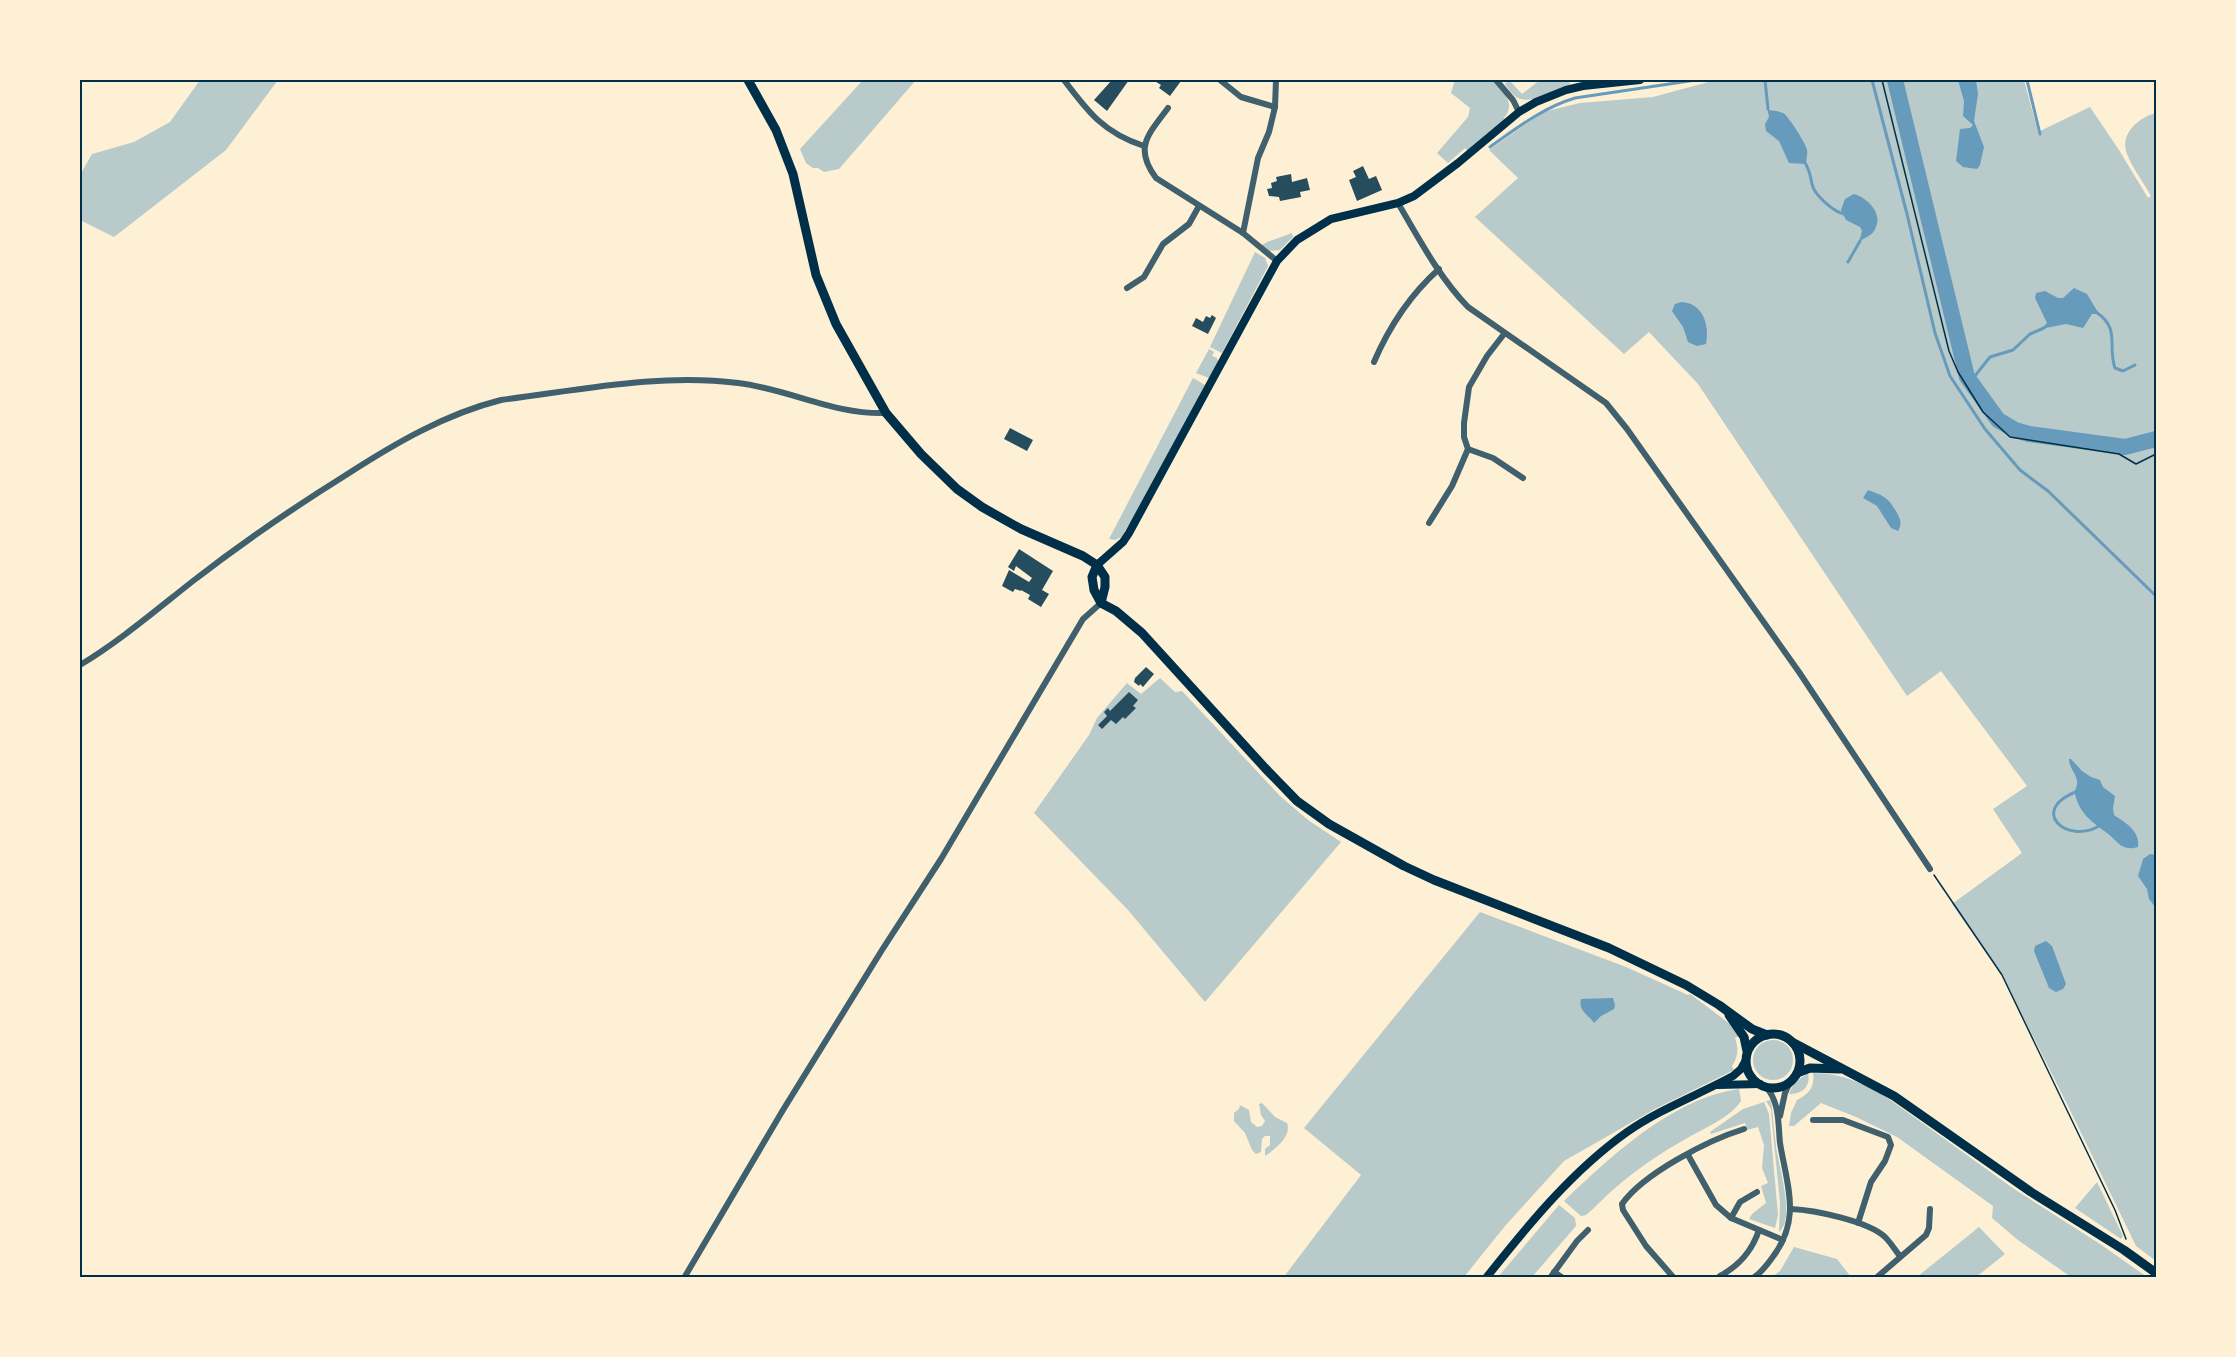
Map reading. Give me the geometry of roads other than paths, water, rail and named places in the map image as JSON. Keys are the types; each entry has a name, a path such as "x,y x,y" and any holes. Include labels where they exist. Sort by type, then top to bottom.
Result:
{"main road":[{"path":"748,80 776,130 793,174 816,275 836,324 886,413 928,461 957,489 982,507 1021,529 1098,565"},
{"path":"1640,80 1601,82 1566,90 1519,112 1431,185 1414,196 1398,203 1331,219 1297,240 1277,261 1129,533 1123,542 1098,565 1092,577 1094,590 1101,603 1116,611 1142,633 1297,801 1329,824 1434,880 1609,948 1686,985 1752,1029 1767,1035 1781,1035 1894,1096 2031,1192 2157,1273"},
{"path":"1726,1011 1744,1037 1749,1074 1762,1085"},
{"path":"1486,1278 1555,1197 1593,1160 1628,1132 1662,1111 1718,1085 1741,1069 1752,1044 1767,1035"},
{"path":"1792,1042 1799,1057 1794,1077"},
{"path":"1718,1085 1783,1085 1810,1068 1842,1069"}],"street":[{"path":"1064,80 1088,112 1107,129 1144,146"},
{"path":"1220,80 1240,97 1275,107"},
{"path":"1243,232 1258,158 1269,132 1275,107 1275,80"},
{"path":"1496,80 1513,100 1519,112"},
{"path":"1168,108 1148,135 1144,146 1148,167 1156,178 1243,232 1277,261"},
{"path":"1398,203 1455,294 1468,307 1606,403 1627,429 1799,672 1930,869"},
{"path":"1127,288 1144,277 1163,244 1189,224 1199,206"},
{"path":"1374,362 1394,321 1407,306 1418,287 1439,269"},
{"path":"1429,523 1452,486 1468,449 1464,437 1464,423 1469,387 1487,356 1504,334"},
{"path":"80,666 232,551 315,494 395,444 487,404 501,400 668,379 708,380 755,386 849,411 868,414 886,413"},
{"path":"1468,449 1493,458 1523,478"},
{"path":"684,1278 783,1110 941,859 1083,619 1101,603"},
{"path":"1779,1123 1785,1093 1794,1077"},
{"path":"1753,1278 1768,1264 1783,1240 1789,1227 1791,1209 1775,1103 1770,1092 1762,1085"},
{"path":"1813,1120 1843,1120 1888,1137 1891,1145 1885,1161 1871,1182 1858,1223"},
{"path":"1674,1278 1646,1246 1623,1210 1622,1204 1630,1192 1648,1178 1729,1133 1744,1129"},
{"path":"1688,1155 1716,1205 1731,1218 1783,1240"},
{"path":"1731,1218 1740,1202 1757,1192"},
{"path":"1791,1209 1822,1212 1874,1229 1885,1237 1900,1256"},
{"path":"1876,1278 1926,1235 1929,1228 1930,1209"},
{"path":"1550,1278 1588,1230"},
{"path":"1720,1276 1731,1269 1754,1246 1759,1230"},
{"path":"1554,1272 1563,1278"}],"water":[{"path":"1958,80 1976,80 1978,94 1974,121 1984,147 1977,169 1963,167 1956,161 1960,129 1970,128 1973,125 1963,116 1964,101"},
{"path":"1767,107 1769,110 1783,113 1792,124 1806,147 1806,164 1789,163 1779,141 1766,131 1765,124 1769,117"},
{"path":"1854,194 1869,203 1877,219 1873,233 1859,242 1862,231 1860,227 1846,220 1841,210 1845,199"},
{"path":"2074,288 2087,294 2099,314 2092,314 2083,328 2066,324 2041,329 2047,323 2035,298 2036,293 2045,291 2058,298 2063,298"},
{"path":"1681,302 1695,306 1703,316 1707,330 1706,344 1697,346 1688,342 1683,327 1672,311 1675,304"},
{"path":"1868,490 1891,503 1900,520 1898,531 1891,528 1877,506 1863,498"},
{"path":"2069,759 2082,771 2100,780 2103,787 2115,796 2114,815 2127,824 2137,836 2138,847 2128,848 2120,845 2083,812 2075,794 2077,781"},
{"path":"2150,854 2156,855 2156,908 2138,876 2143,859"},
{"path":"2046,941 2052,946 2066,984 2063,989 2056,992 2049,988 2034,951 2035,946"},
{"path":"1613,998 1614,1009 1594,1023 1584,1012 1580,1003 1581,999"}],"waterway":[{"path":"1490,147 1541,113 1575,98 1696,80"},
{"path":"1765,80 1768,109"},
{"path":"1872,80 1935,333 1950,376 1985,429 2020,470 2048,491 2156,596"},
{"path":"1895,80 1967,377 1998,420 2015,430 2029,434 2125,447 2156,439"},
{"path":"2027,80 2040,134"},
{"path":"1804,161 1816,193 1830,207 1844,214"},
{"path":"1848,262 1860,241"},
{"path":"2096,312 2104,318 2111,331 2115,368 2123,371 2135,365"},
{"path":"1968,376 1974,377 1990,357 2013,350 2030,334 2044,328"},
{"path":"2078,791 2063,799 2055,807 2054,815 2057,823 2075,831 2087,831 2099,826"}]}
